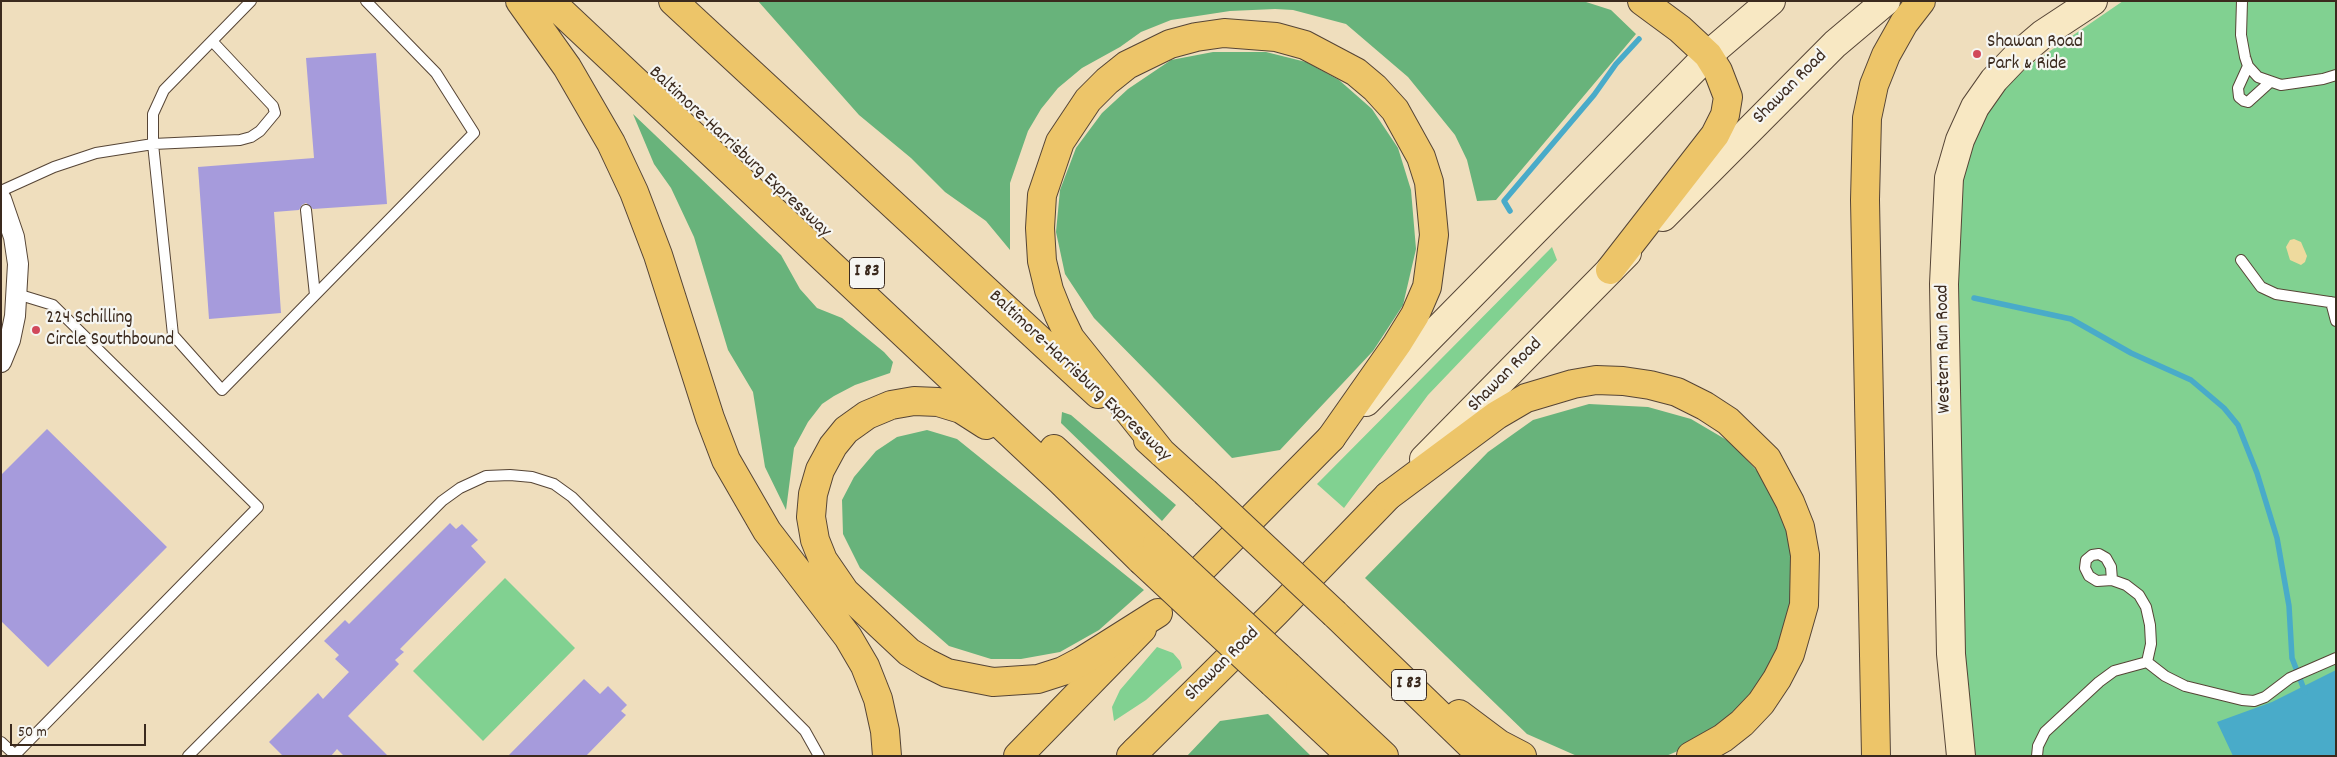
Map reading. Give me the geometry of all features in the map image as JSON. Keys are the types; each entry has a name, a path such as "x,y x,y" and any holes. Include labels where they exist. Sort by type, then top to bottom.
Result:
{"main road":[{"path":"520,1 567,67 612,143 634,192 658,255 710,418 726,460 767,531 848,637 865,666 878,699 885,731 887,756"},
{"path":"550,1 1061,481"},
{"name":"Baltimore-Harrisburg Expressway","path":"577,1 1149,552 1280,675 1384,756"},
{"name":"Baltimore-Harrisburg Expressway","path":"673,1 1205,492 1482,756"},
{"path":"1610,270 1715,135 1725,115 1728,97 1724,85 1708,55 1680,29 1642,1"},
{"path":"1018,756 1708,55 1772,1"},
{"name":"Shawan Road","path":"1134,754 1835,44 1886,1"},
{"path":"1876,756 1866,210 1867,118 1874,85 1886,55 1904,23 1921,1"},
{"name":"Western Run Road","path":"1961,756 1951,654 1944,284 1948,178 1960,140 1976,107 1994,80 2016,57 2043,34 2093,1"},
{"path":"1162,453 1070,338 1059,315 1049,290 1042,261 1040,228 1042,195 1060,142 1088,100 1107,81 1127,66 1170,44 1196,37 1224,33 1276,37 1306,45 1356,72 1375,88 1395,110 1420,157 1429,182 1434,235 1427,287 1415,315 1397,344 1331,438"},
{"path":"1388,496 1497,415 1526,398 1573,384 1596,380 1650,385 1677,392 1705,406 1728,421 1767,459 1790,502 1800,527 1804,555 1804,606 1790,654 1778,678 1760,703 1742,723 1723,738 1691,756"},
{"path":"1149,552 1061,481 961,409 938,402 914,401 891,405 860,420 846,430 833,446 820,470 813,494 811,517 815,540 832,577 845,592 909,652 947,673 971,679 1015,682 1038,679 1082,662 1158,613"},
{"path":"1362,640 1499,744 1522,756"},
{"path":"1280,675 1351,756"},
{"path":"1029,756 1078,695"}],"street":[{"path":"1,199 14,237 18,264 17,294 10,340 1,362"}],"lane":[{"path":"251,1 164,90 157,101 153,114 153,144 173,335 222,390 474,133 436,73 366,1"},
{"path":"2242,1 2241,35 2248,66 2258,77 2281,85 2306,82 2336,75"},
{"path":"1,191 54,168 96,153 153,144 240,140 251,137 275,113 268,98 212,41"},
{"path":"2248,66 2238,88 2239,97 2244,102 2248,102 2269,82"},
{"path":"306,210 315,296"},
{"path":"2241,260 2261,287 2276,294 2333,302 2336,321"},
{"path":"1,742 15,755 258,507 53,305 17,294"},
{"path":"188,756 442,501 460,488 486,476 510,475 532,477 554,484 572,497 805,731 819,756"},
{"path":"2112,580 2126,585 2139,595 2146,607 2151,644 2147,662"},
{"path":"2147,662 2166,676 2185,686 2242,700 2254,701 2265,697 2290,678 2336,658"},
{"path":"2037,756 2038,746 2045,732 2099,682 2114,671 2147,662"}],"green space":[{"path":"758,1 1583,1 1611,10 1636,34 1496,200 1477,201 1467,160 1455,135 1408,77 1346,24 1293,10 1275,9 1230,11 1171,20 1141,32 1120,47 1082,68 1058,88 1041,109 1028,131 1010,183 1010,250 986,221 945,192 911,158 859,115"},
{"path":"2123,1 2336,1 2336,756 1971,756 1961,652 1953,281 1958,178 1984,114 2001,90 2034,62"},
{"path":"1213,52 1266,52 1306,62 1339,80 1372,109 1398,148 1411,190 1416,249 1403,305 1373,351 1280,450 1232,458 1094,318 1065,274 1056,232 1060,190 1076,148 1102,113 1128,89 1171,60"},
{"path":"633,114 781,255 800,289 817,308 842,318 884,352 893,362 890,373 855,385 834,396 822,404 808,422 794,448 786,510 765,467 753,392 728,350 694,237 671,188 654,164"},
{"path":"1552,247 1557,260 1428,395 1344,508 1317,484"},
{"path":"1589,404 1648,407 1691,419 1730,442 1761,475 1780,506 1791,546 1794,599 1788,641 1738,712 1704,740 1666,756 1577,756 1527,734 1365,578 1488,452 1533,420"},
{"path":"1062,412 1071,415 1176,505 1162,521 1061,423"},
{"path":"927,430 957,439 1144,590 1099,630 1060,652 1021,659 991,659 949,646 860,568 843,534 842,500 854,477 876,451 897,437"},
{"path":"505,578 575,648 483,741 413,671"},
{"path":"1157,647 1173,653 1180,661 1182,668 1146,700 1114,721 1112,707 1120,690"},
{"path":"1268,714 1311,756 1187,756 1220,721"}],"sand":[{"path":"2294,239 2301,242 2307,256 2305,262 2301,265 2290,260 2286,247 2290,240"}],"water":[{"path":"2336,670 2336,756 2233,756 2217,722 2272,702"}],"building":[{"path":"376,53 387,204 313,209 306,203 299,210 274,212 281,313 209,319 198,167 314,158 306,58"},
{"path":"47,429 167,547 48,667 1,621 1,475"},
{"path":"450,523 456,529 462,524 478,540 471,546 486,562 400,649 404,652 395,660 399,664 348,716 388,756 344,756 337,749 331,756 283,756 269,742 318,693 323,699 349,672 335,659 339,655 324,641 345,620 349,624"},
{"path":"584,679 600,694 608,686 627,705 621,711 626,715 586,756 508,756"}],"waterway":[{"path":"1510,211 1504,201 1594,95 1616,64 1639,39"},
{"path":"1974,298 2071,319 2131,353 2191,380 2224,408 2238,425 2257,473 2277,538 2289,606 2292,658 2305,692"}],"place":[{"name":"Shawan Road Park & Ride","path":"1977,54"},
{"name":"224 Schilling Circle Southbound","path":"36,330"}]}
